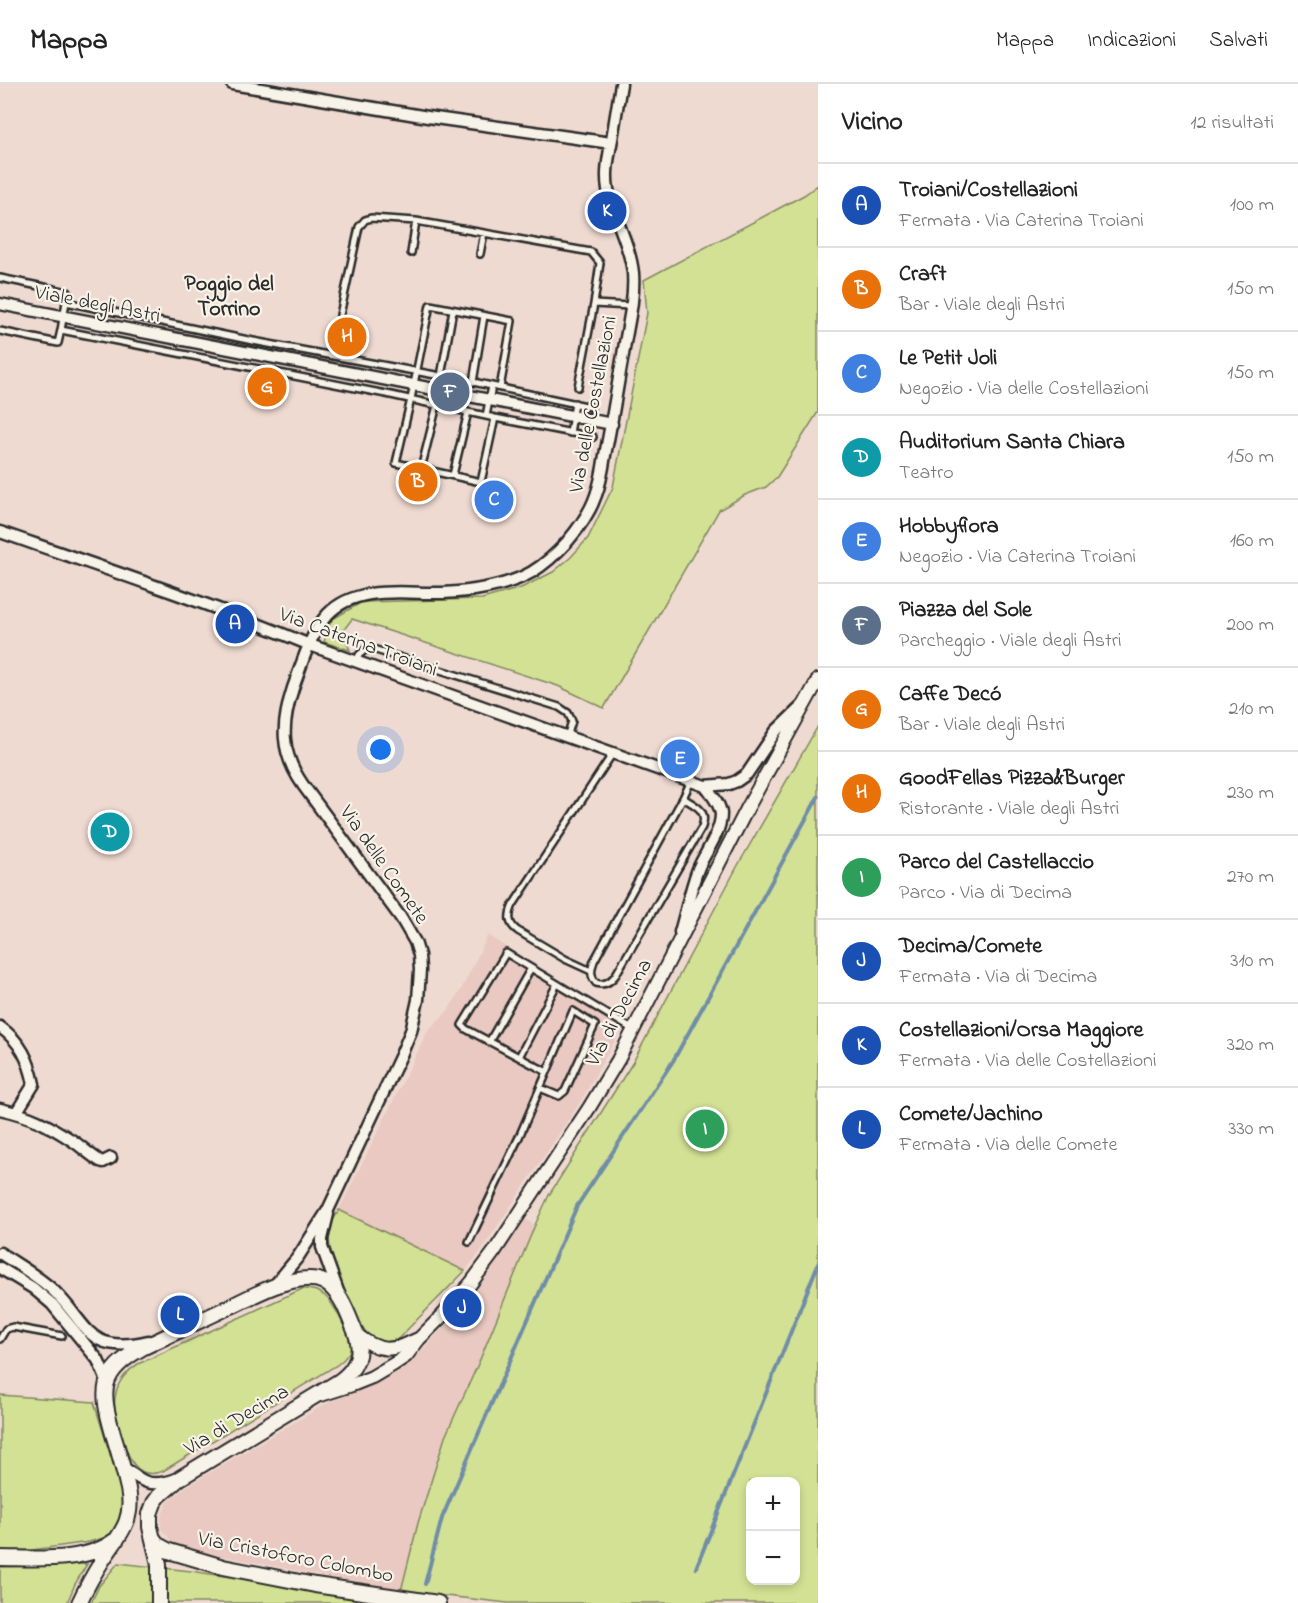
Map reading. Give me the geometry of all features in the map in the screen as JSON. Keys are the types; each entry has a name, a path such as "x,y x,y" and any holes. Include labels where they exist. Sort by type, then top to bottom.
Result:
{"main road":[{"path":"274,1286 302,1280 315,1279 325,1282 341,1301 357,1335"},
{"name":"Via delle Comete","path":"107,1381 117,1366 127,1357 166,1336 274,1286"},
{"name":"Via di Decima","path":"159,1603 159,1564 149,1518 154,1503 180,1478 345,1377 354,1366 359,1352 357,1335"},
{"path":"80,1603 94,1573 127,1523 130,1505 123,1467 105,1406 107,1381"},
{"name":"Via Cristoforo Colombo","path":"152,1536 158,1545 169,1551 223,1567 438,1603"},
{"path":"0,1558 71,1556 102,1548 118,1538"}],"street":[{"path":"232,84 428,117 611,143"},
{"name":"Via delle Costellazioni","path":"310,645 328,614 350,599 385,593 444,593 479,588 519,578 538,567 567,542 588,513 598,489 612,424 633,284 631,264 607,185 608,163 621,84"},
{"name":"Viale degli Astri","path":"0,304 612,424"},
{"name":"Via Caterina Troiani","path":"0,532 705,786 729,784 747,774 776,731 807,701"},
{"name":"Via delle Comete","path":"274,1286 298,1257 328,1210 407,1042 417,1010 421,978 417,950 406,926 295,773 286,753 284,737 288,704 310,645"},
{"name":"Via di Decima","path":"315,1396 352,1385 383,1371 406,1356 461,1295 494,1252 594,1101 655,990 676,944 748,807 818,680"},
{"path":"676,944 698,870 720,819 721,812 718,804 705,786"},
{"path":"0,1027 14,1038 23,1050 34,1084 16,1113"},
{"path":"0,1109 43,1123 100,1161 111,1158"},
{"name":"Via delle Comete","path":"328,1210 322,1247 341,1301"},
{"path":"0,1253 52,1290 64,1301 84,1328 98,1339 125,1344 166,1336"},
{"path":"0,1268 33,1288 52,1304 98,1360 107,1381"},
{"name":"Via di Decima","path":"357,1335 368,1344 381,1348 399,1347 419,1339"},
{"name":"Via di Decima","path":"123,1467 141,1481 149,1484 159,1484 180,1478"}],"lane":[{"path":"340,315 358,227 371,218 416,221 591,252 600,263 578,387"},
{"path":"411,253 416,221"},
{"path":"480,254 484,233"},
{"path":"0,278 68,292 58,343 0,331"},
{"path":"66,302 591,407"},
{"path":"594,304 630,306"},
{"path":"495,418 481,482 396,463 430,305 512,321 500,388"},
{"path":"441,376 453,310"},
{"path":"473,382 484,316"},
{"path":"151,347 155,320"},
{"path":"61,330 593,437"},
{"path":"327,382 332,355"},
{"path":"486,416 492,386"},
{"path":"570,433 575,404"},
{"path":"421,469 437,405"},
{"path":"453,475 468,412"},
{"path":"356,661 365,650 376,651 559,707 568,713 572,721 567,737"},
{"name":"Via di Decima","path":"591,971 565,959 515,929 510,923 509,916 513,905 613,753"},
{"path":"683,798 703,814 704,820 700,831 612,979 606,983 596,983 591,971 594,961 691,781"},
{"path":"547,1072 489,1042 462,1025 506,953 634,1030"},
{"path":"489,1042 531,968"},
{"path":"519,1057 557,984"},
{"path":"469,1242 519,1137 540,1088 547,1072 573,1011 594,1025 565,1091 559,1096 540,1088"},
{"path":"0,1339 6,1329 13,1327 62,1336"}],"shaded area":[{"path":"488,935 612,1013 608,1026 616,1031 617,1037 579,1104 465,1271 339,1210 429,1029 447,1012 461,990"},
{"path":"525,1219 535,1225 479,1362 445,1437 418,1523 401,1591 177,1547 161,1529 161,1517 168,1502 184,1488 325,1404 401,1371 432,1340 470,1296"}],"green space":[{"path":"818,185 818,412 777,477 766,487 745,495 719,510 604,708 558,686 352,619 342,632 350,650 324,642 331,620 362,602 482,599 521,588 553,572 571,557 588,538 613,487 647,313 644,280 804,195"},
{"path":"818,726 818,1603 508,1603 401,1591 418,1523 445,1437 479,1362 535,1225 549,1195 633,1062 737,867"},
{"path":"339,1210 465,1271 397,1340 380,1342 374,1340 367,1334 351,1307 337,1272 329,1241 329,1231"},
{"path":"302,1289 315,1290 332,1304 352,1342 351,1349 345,1358 163,1471 145,1473 139,1469 126,1450 115,1408 117,1389 127,1373 138,1364"},
{"path":"0,1395 94,1402 121,1490 123,1514 107,1537 89,1542 32,1550 0,1551"},
{"path":"118,1563 191,1571 395,1603 91,1603 99,1586"},
{"path":"87,1564 67,1603 0,1603 0,1567"}],"waterway":[{"path":"425,1584 442,1518 577,1206 673,1061 818,797"},
{"path":"696,1568 818,1264"}],"place":[{"name":"Costellazioni/Orsa Maggiore","path":"607,211"},
{"name":"GoodFellas Pizza&Burger","path":"347,337"},
{"name":"Caffe Decó","path":"267,387"},
{"name":"Piazza del Sole","path":"450,392"},
{"name":"Craft","path":"418,482"},
{"name":"Le Petit Joli","path":"494,500"},
{"name":"Troiani/Costellazioni","path":"235,624"},
{"name":"Hobbyflora","path":"680,759"},
{"name":"Auditorium Santa Chiara","path":"110,832"},
{"name":"Parco del Castellaccio","path":"705,1129"},
{"name":"Decima/Comete","path":"462,1308"},
{"name":"Comete/Jachino","path":"180,1315"}],"district":[{"name":"Poggio del Torrino","path":"229,294"}]}
